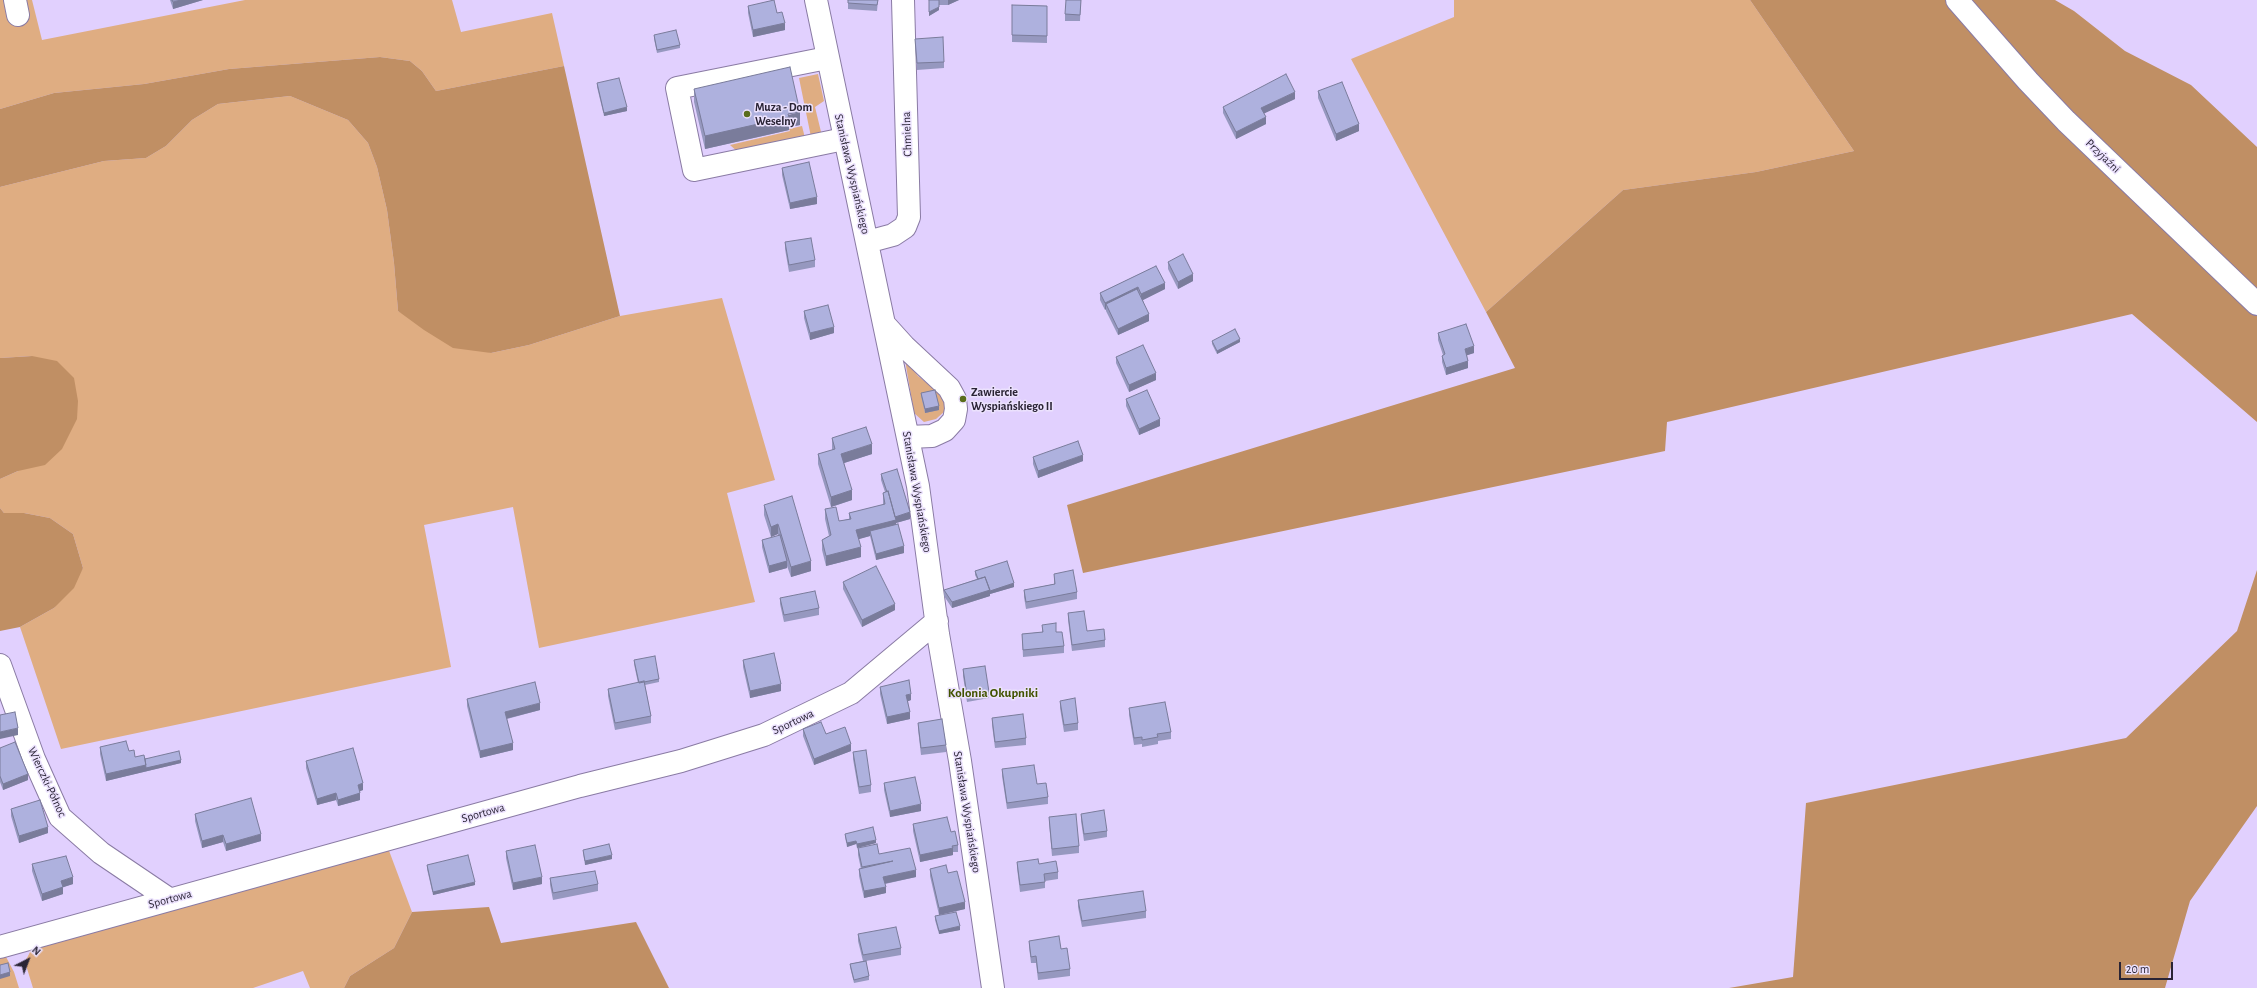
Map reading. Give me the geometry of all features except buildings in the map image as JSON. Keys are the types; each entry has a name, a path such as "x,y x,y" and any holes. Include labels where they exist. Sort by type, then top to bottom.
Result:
{"street":[{"name":"Stanisława Wyspiańskiego","path":"816,0 918,486 993,988"},
{"name":"Chmielna","path":"867,242 893,235 905,227 909,217 903,0"},
{"name":"Przyjaźni","path":"1958,0 1997,47 2066,121 2257,304"},
{"path":"827,58 677,88 694,170 844,139"},
{"path":"885,324 904,346 949,388 955,399 956,409 954,420 945,430 932,436 908,437"},
{"name":"Sportowa","path":"0,947 580,786 681,761 764,735 851,693 937,621"},
{"name":"Wierczki-Północ","path":"0,665 34,759 60,817 101,853 169,900"}],"shaded area":[{"path":"0,0 32,0 42,40 245,0 452,0 461,32 552,13 564,66 436,91 422,71 410,61 380,57 229,69 144,84 54,93 0,109"},
{"path":"1454,0 1750,0 1854,151 1756,172 1623,190 1486,312 1351,59 1454,17"},
{"path":"1750,0 2055,0 2074,11 2125,51 2191,85 2257,147 2257,422 2132,314 1667,422 1665,451 1083,573 1067,505 1515,368 1486,312 1623,190 1756,172 1854,151"},
{"path":"380,57 410,61 422,71 436,91 564,66 620,316 529,345 491,353 453,348 424,330 398,311 394,263 387,210 377,167 368,143 348,120 290,96 218,104 192,120 166,146 146,158 104,161 0,187 0,109 54,93 144,84 229,69"},
{"path":"818,74 824,101 815,107 822,136 811,137 799,78"},
{"path":"290,96 348,120 368,143 377,167 387,210 394,263 398,311 491,353 529,345 620,316 722,298 775,480 727,493 755,602 539,648 513,507 424,525 451,667 61,749 20,627 54,608 83,568 73,534 50,518 24,513 4,513 0,508 0,479 18,471 32,356 0,358 0,187 104,161 146,158 166,146 192,120 218,104"},
{"path":"802,126 805,138 739,153 730,145 790,131 789,129"},
{"path":"32,356 57,361 74,378 78,401 77,419 62,449 45,465 18,471 0,479 0,358"},
{"path":"905,360 918,376 942,395 945,400 945,411 936,419 924,422 914,413"},
{"path":"0,508 4,513 24,513 50,518 73,534 83,568 74,588 54,608 20,627 0,631"},
{"path":"2257,570 2257,806 2190,901 2165,988 1729,988 1793,977 1806,803 2126,738 2237,631"},
{"path":"388,848 412,912 394,948 350,976 344,988 310,988 303,971 253,988 33,988 25,962 31,950"},
{"path":"489,907 501,943 636,922 669,988 344,988 350,976 394,948 412,912"},
{"path":"5,955 14,972 19,988 0,988 0,956"}],"place":[{"name":"Muza - Dom Weselny","path":"747,114"},
{"name":"Zawiercie Wyspiańskiego II","path":"963,399"}],"district":[{"name":"Kolonia Okupniki","path":"993,693"}]}
